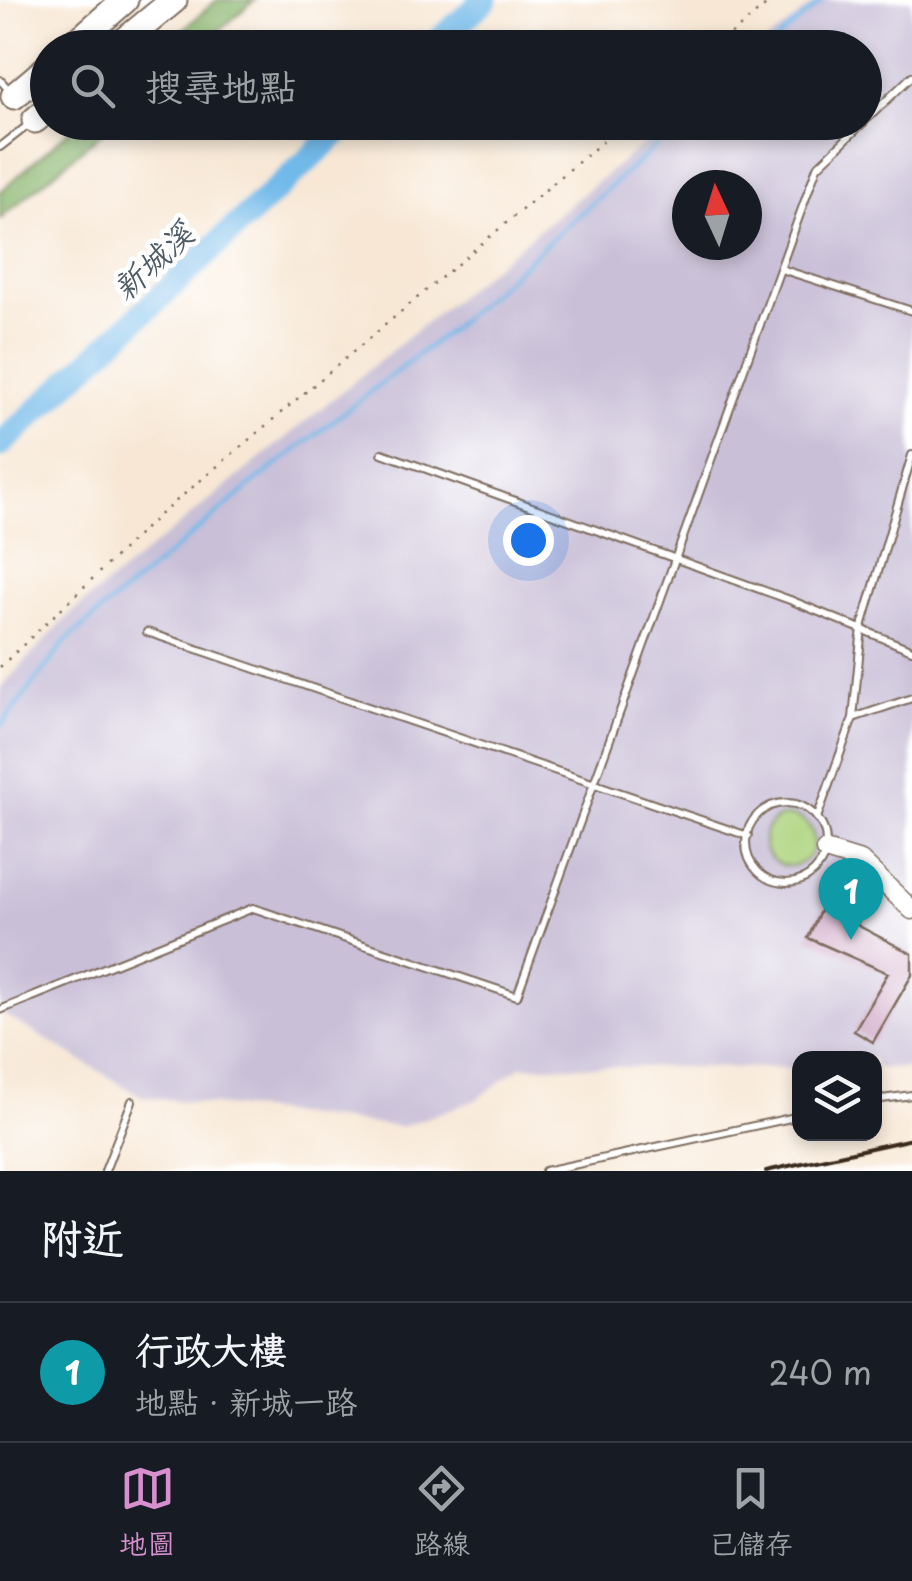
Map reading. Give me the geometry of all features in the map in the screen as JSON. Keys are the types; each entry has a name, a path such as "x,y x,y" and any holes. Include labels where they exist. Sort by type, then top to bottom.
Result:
{"highway":[{"path":"91,30 125,0"},
{"path":"134,30 164,0"},
{"path":"137,30 174,0"},
{"path":"5,94 30,78"}],"street":[{"path":"825,850 861,861 912,910"}],"lane":[{"path":"882,105 912,76"},
{"path":"5,94 30,108"},
{"path":"0,147 30,124"},
{"path":"0,1010 253,908 444,976 517,996 817,167 845,140"},
{"path":"781,269 912,311"},
{"path":"382,453 862,627 912,650"},
{"path":"817,818 852,718 862,627 912,455"},
{"path":"147,632 748,836"},
{"path":"852,718 912,698"},
{"path":"780,804 800,806 817,818 826,836 825,850 812,874 793,882 780,882 761,874 752,863 748,836 756,818 780,804"},
{"path":"882,1099 912,1095"},
{"path":"104,1171 132,1101"},
{"path":"546,1171 792,1118"}],"path":[{"path":"736,30 772,0"},
{"path":"0,667 156,518 605,140"}],"shaded area":[{"path":"818,0 912,0 912,1068 882,1068 882,1051 792,1051 792,1068 521,1066 476,1100 401,1127 141,1096 0,1012 0,688 67,617 648,140 882,140 882,30 781,30"}],"green space":[{"path":"217,0 255,0 220,30 183,30"},
{"path":"59,140 93,140 0,219 0,192"},
{"path":"789,816 807,823 814,841 807,859 789,866 771,859 764,841 771,823"}],"building":[{"path":"821,909 842,918 845,912 860,918 857,925 912,954 912,975 873,1042 854,1031 888,973 808,938"}],"waterway":[{"name":"新城溪","path":"451,30 485,0"},
{"path":"789,30 823,0"},
{"name":"新城溪","path":"0,445 330,140"},
{"path":"0,727 66,641 256,481 451,329 663,140"}],"railway":[{"path":"766,1171 912,1139"}],"place":[{"name":"行政大樓","path":"851,940"}]}
